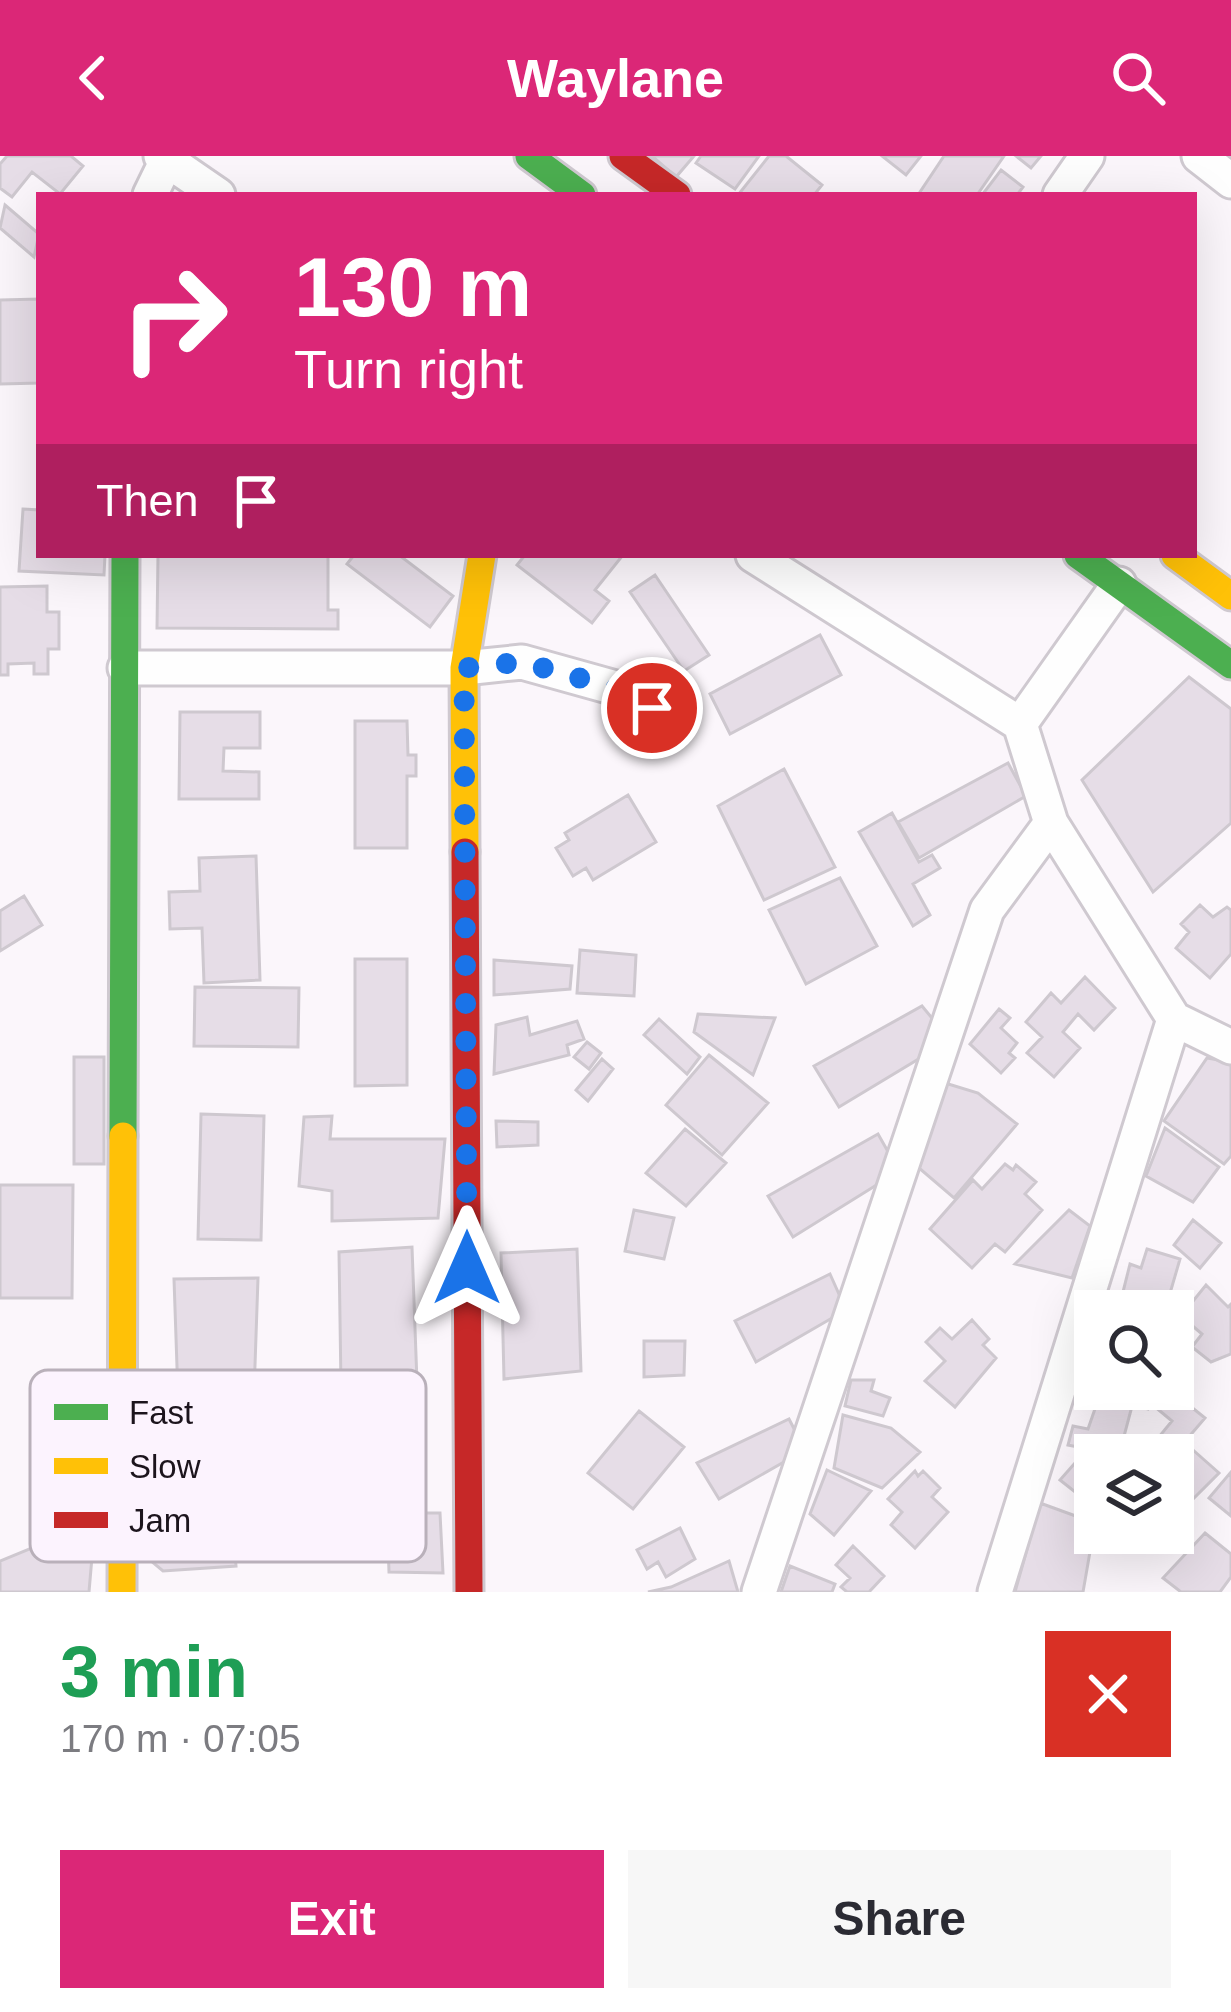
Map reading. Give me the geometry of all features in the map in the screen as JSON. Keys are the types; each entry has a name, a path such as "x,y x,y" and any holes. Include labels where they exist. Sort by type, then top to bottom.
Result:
{"street":[{"path":"529,156 578,192"},
{"path":"622,156 673,192"},
{"path":"1062,192 1087,156"},
{"path":"1199,156 1231,181"},
{"path":"151,192 166,157 214,192"},
{"path":"123,1370 125,558"},
{"path":"469,1592 464,668 482,558"},
{"path":"758,558 1019,724 1051,823 1174,1019 1231,1047"},
{"path":"1082,558 1231,665"},
{"path":"1181,558 1227,583"},
{"path":"1019,724 1119,584"},
{"path":"125,668 464,668 522,662 619,689 652,708"},
{"path":"759,1592 987,910 1051,823"},
{"path":"995,1592 1174,1019"},
{"path":"122,1562 122,1592"}],"building":[{"path":"7,156 71,156 83,166 62,192 32,172 12,197 0,188 0,164"},
{"path":"652,156 694,156 676,177"},
{"path":"701,156 759,156 735,189 696,163"},
{"path":"769,156 786,156 822,185 816,192 740,192"},
{"path":"882,156 921,156 906,175"},
{"path":"944,156 1004,156 979,192 920,192"},
{"path":"1016,156 1041,156 1031,168"},
{"path":"1001,170 1023,187 1019,192 984,192"},
{"path":"5,205 36,231 34,257 0,228"},
{"path":"36,299 36,383 0,384 0,300"},
{"path":"23,509 36,510 36,558 105,558 104,575 19,571"},
{"path":"158,558 328,558 328,610 338,610 338,629 157,628"},
{"path":"352,558 403,558 453,596 430,627 347,564"},
{"path":"523,558 621,558 595,590 609,601 592,623 517,565"},
{"path":"655,575 709,655 684,671 630,592"},
{"path":"47,586 47,612 59,612 59,649 48,649 48,674 34,674 34,663 8,664 8,675 0,675 0,587"},
{"path":"820,635 841,675 730,734 710,694"},
{"path":"1189,677 1231,709 1231,823 1153,892 1082,780"},
{"path":"180,712 260,712 260,748 224,748 223,771 259,772 259,799 179,799"},
{"path":"355,721 407,721 408,755 416,755 416,776 407,776 407,848 355,848"},
{"path":"1008,763 1026,796 919,858 898,822"},
{"path":"784,769 835,867 764,900 718,806"},
{"path":"628,795 656,842 593,880 586,868 573,876 556,848 569,840 565,833"},
{"path":"892,813 919,862 932,855 940,868 913,884 930,915 913,926 859,832"},
{"path":"256,856 260,980 204,983 202,928 170,929 169,892 200,891 199,858"},
{"path":"840,878 877,946 806,984 769,910"},
{"path":"24,896 42,925 0,951 0,911"},
{"path":"1200,905 1213,917 1227,907 1231,910 1231,954 1210,978 1176,948 1189,932 1181,924"},
{"path":"580,950 636,955 634,996 577,993"},
{"path":"355,959 407,959 407,1085 355,1086"},
{"path":"494,960 572,966 570,989 494,995"},
{"path":"1085,977 1115,1008 1094,1030 1078,1014 1063,1032 1080,1048 1054,1077 1027,1053 1042,1037 1026,1022 1051,993 1061,1003"},
{"path":"195,987 299,988 298,1047 194,1046"},
{"path":"922,1006 950,1040 839,1107 814,1066"},
{"path":"999,1009 1010,1018 1001,1028 1017,1043 1009,1053 1015,1058 1001,1073 970,1044"},
{"path":"698,1014 775,1018 753,1075 694,1032"},
{"path":"527,1017 530,1035 577,1021 584,1039 567,1045 569,1055 494,1074 496,1025"},
{"path":"659,1019 700,1057 687,1074 644,1035"},
{"path":"587,1042 601,1053 589,1069 574,1057"},
{"path":"709,1055 768,1103 722,1155 666,1105"},
{"path":"74,1057 104,1057 104,1164 74,1164"},
{"path":"1207,1058 1231,1062 1231,1156 1224,1164 1164,1121"},
{"path":"602,1059 613,1069 588,1101 576,1090"},
{"path":"945,1083 978,1093 1017,1124 954,1198 919,1168"},
{"path":"201,1114 264,1116 261,1240 198,1239"},
{"path":"332,1116 330,1139 445,1139 438,1218 332,1221 332,1191 299,1186 304,1117"},
{"path":"496,1121 538,1122 538,1145 497,1147"},
{"path":"1165,1128 1219,1167 1193,1202 1146,1176"},
{"path":"685,1129 726,1163 686,1206 646,1173"},
{"path":"878,1134 899,1171 793,1237 768,1196"},
{"path":"1005,1164 1013,1170 1016,1165 1036,1182 1025,1194 1042,1210 1005,1252 995,1244 972,1268 930,1229 973,1180 982,1189"},
{"path":"0,1185 73,1185 72,1298 0,1298"},
{"path":"634,1210 674,1218 664,1259 625,1251"},
{"path":"1069,1210 1090,1226 1072,1278 1015,1264"},
{"path":"1193,1220 1221,1243 1200,1268 1174,1245"},
{"path":"412,1247 417,1370 341,1370 339,1252"},
{"path":"577,1249 581,1371 504,1379 501,1253"},
{"path":"1147,1249 1180,1259 1171,1290 1124,1290 1130,1264 1141,1268"},
{"path":"830,1274 846,1310 756,1362 735,1321"},
{"path":"258,1278 255,1370 177,1370 174,1279"},
{"path":"1206,1285 1228,1307 1231,1304 1231,1354 1211,1362 1194,1349 1202,1334 1194,1327 1194,1300"},
{"path":"972,1320 989,1339 983,1345 996,1358 955,1407 925,1381 945,1361 926,1342 940,1328 952,1339"},
{"path":"644,1341 685,1341 684,1375 644,1377"},
{"path":"851,1380 874,1380 871,1391 890,1398 883,1416 845,1406"},
{"path":"1194,1409 1205,1418 1191,1434 1161,1434 1172,1421 1159,1410"},
{"path":"1095,1410 1131,1410 1125,1434 1074,1434 1074,1446 1068,1445 1073,1426 1088,1429"},
{"path":"639,1411 684,1447 633,1509 588,1473"},
{"path":"843,1415 891,1428 920,1452 882,1488 834,1468"},
{"path":"789,1419 805,1450 719,1499 697,1463"},
{"path":"1194,1451 1219,1473 1194,1498"},
{"path":"1074,1464 1074,1491 1060,1480"},
{"path":"827,1470 871,1491 834,1535 810,1514"},
{"path":"915,1471 918,1476 923,1471 940,1488 932,1497 948,1512 915,1548 891,1525 902,1512 888,1499"},
{"path":"1231,1472 1231,1516 1209,1498"},
{"path":"1040,1503 1074,1515 1074,1554 1090,1554 1083,1592 1015,1592"},
{"path":"426,1513 440,1513 443,1573 389,1572 389,1562 426,1562"},
{"path":"680,1528 695,1559 666,1577 658,1562 647,1569 637,1550"},
{"path":"1205,1533 1231,1554 1231,1577 1220,1592 1181,1592 1163,1578 1185,1554 1194,1554 1194,1545"},
{"path":"853,1546 884,1576 869,1592 847,1592 841,1587 850,1578 836,1565"},
{"path":"30,1549 30,1562 92,1562 89,1592 0,1592 0,1561"},
{"path":"729,1561 738,1592 648,1592 671,1587"},
{"path":"152,1562 236,1562 236,1566 163,1571"},
{"path":"790,1566 835,1584 832,1592 781,1592"}],"traffic: fast":[{"path":"529,156 578,192"},
{"path":"123,1136 125,558"},
{"path":"1082,558 1231,665"}],"traffic: slow":[{"path":"465,852 464,668 482,558"},
{"path":"1179,558 1231,596"},
{"path":"122,1370 123,1136"},
{"path":"122,1562 122,1592"}],"traffic: jam":[{"path":"623,156 673,192"},
{"path":"465,852 469,1592"}],"route":[{"path":"467,1268 464,668 522,662 619,689 652,708"}]}
